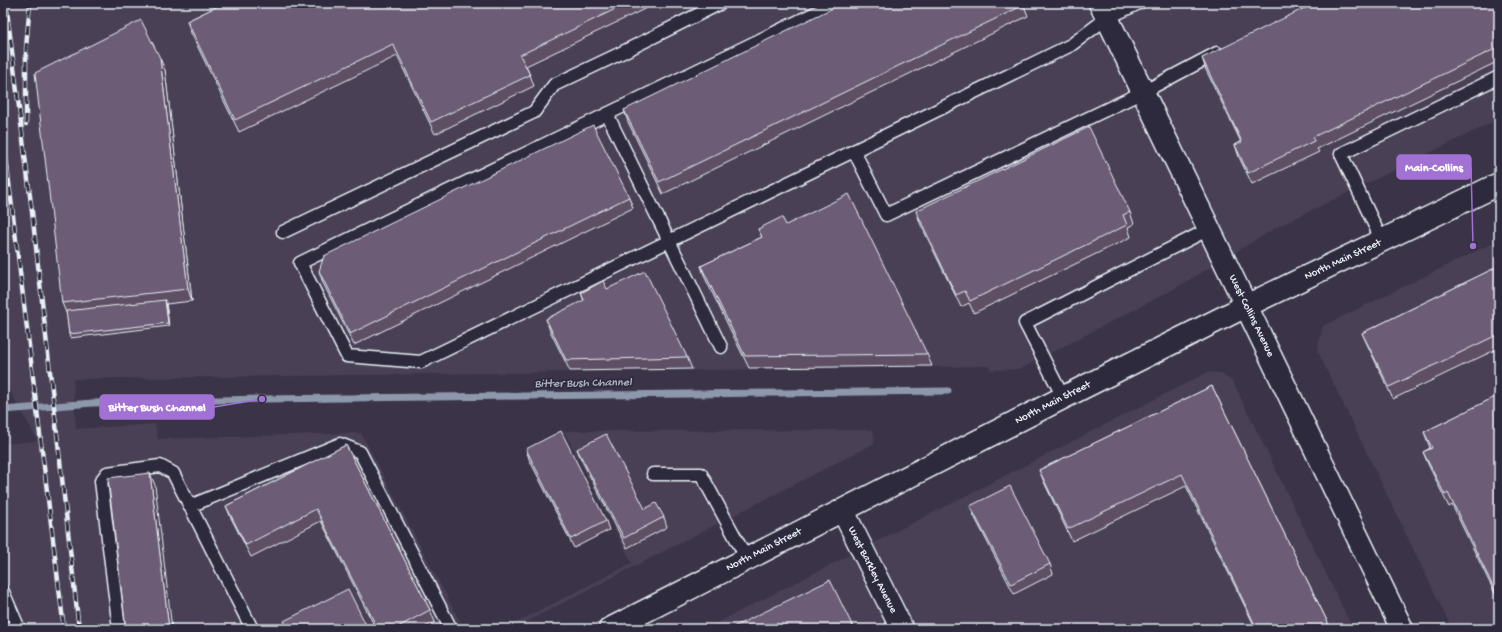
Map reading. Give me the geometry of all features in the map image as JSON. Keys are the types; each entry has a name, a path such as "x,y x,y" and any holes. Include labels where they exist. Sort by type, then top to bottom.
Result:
{"main road":[{"name":"West Collins Avenue","path":"1103,11 1402,629"},
{"name":"North Main Street","path":"610,629 1063,397 1246,306 1499,184"},
{"name":"West Barkley Avenue","path":"843,511 902,629"}],"lane":[{"path":"283,232 534,112 554,85 721,3"},
{"path":"836,3 300,264 347,356 421,362 1071,45 1103,11 1139,3"},
{"path":"854,151 886,215 1143,92 1228,48"},
{"path":"1382,241 1341,154 1499,77"},
{"path":"608,114 721,347"},
{"path":"1063,397 1025,324 1209,229"},
{"path":"190,506 340,444 360,452 451,629"},
{"path":"119,629 101,481 107,472 160,466 173,473 252,629"},
{"path":"653,474 701,474 747,559"},
{"path":"3,592 19,629"}],"shaded area":[{"path":"3,3 1499,3 1499,119 1277,227 1172,290 1020,369 991,370 989,366 73,379 76,429 155,424 158,439 361,433 464,629 3,629 3,444 38,441 8,387 3,387"},
{"path":"1499,240 1499,629 1452,629 1317,350 1323,326"},
{"path":"1208,372 1220,373 1233,382 1353,629 705,629"},
{"path":"873,430 875,443 512,629 504,629 632,563 564,431"}],"building":[{"path":"224,3 628,3 520,55 530,75 431,122 393,44 235,120 187,21"},
{"path":"843,3 1023,3 1024,5 659,182 624,110"},
{"path":"1315,3 1499,3 1499,47 1313,137 1314,141 1248,173 1235,145 1242,142 1202,58"},
{"path":"141,20 160,58 188,289 62,303 35,73"},
{"path":"593,125 629,197 350,334 319,271 324,256"},
{"path":"1089,127 1130,212 1123,215 1127,225 970,301 965,291 956,295 916,211"},
{"path":"849,194 927,354 745,356 701,266 762,237 758,229 782,217 786,225"},
{"path":"1499,266 1499,334 1389,387 1362,333"},
{"path":"645,271 687,357 566,360 546,319 584,300 581,293 603,281 607,289"},
{"path":"165,300 168,323 69,334 66,311"},
{"path":"1212,386 1331,629 1257,629 1182,474 1068,529 1039,470"},
{"path":"1499,395 1499,599 1448,493 1445,495 1423,452 1432,448 1424,432"},
{"path":"561,431 606,521 571,539 526,449"},
{"path":"606,434 645,509 656,503 664,517 624,538 577,449"},
{"path":"346,445 430,610 394,629 378,629 316,509 246,545 226,506"},
{"path":"150,473 169,629 126,629 108,478"},
{"path":"1010,486 1050,564 1011,584 970,506"},
{"path":"830,580 854,629 729,629"},
{"path":"348,589 368,629 288,629 284,621"},
{"path":"3,619 8,629 3,629"}],"waterway":[{"name":"Bitter Bush Channel","path":"3,410 93,403 262,399 948,391"}],"railway":[{"path":"6,3 32,212 79,629"},
{"path":"26,124 26,48 30,3"},
{"path":"3,134 64,629"}],"place":[{"name":"Main-Collins","path":"1473,246"},
{"name":"Bitter Bush Channel","path":"262,399"}]}
